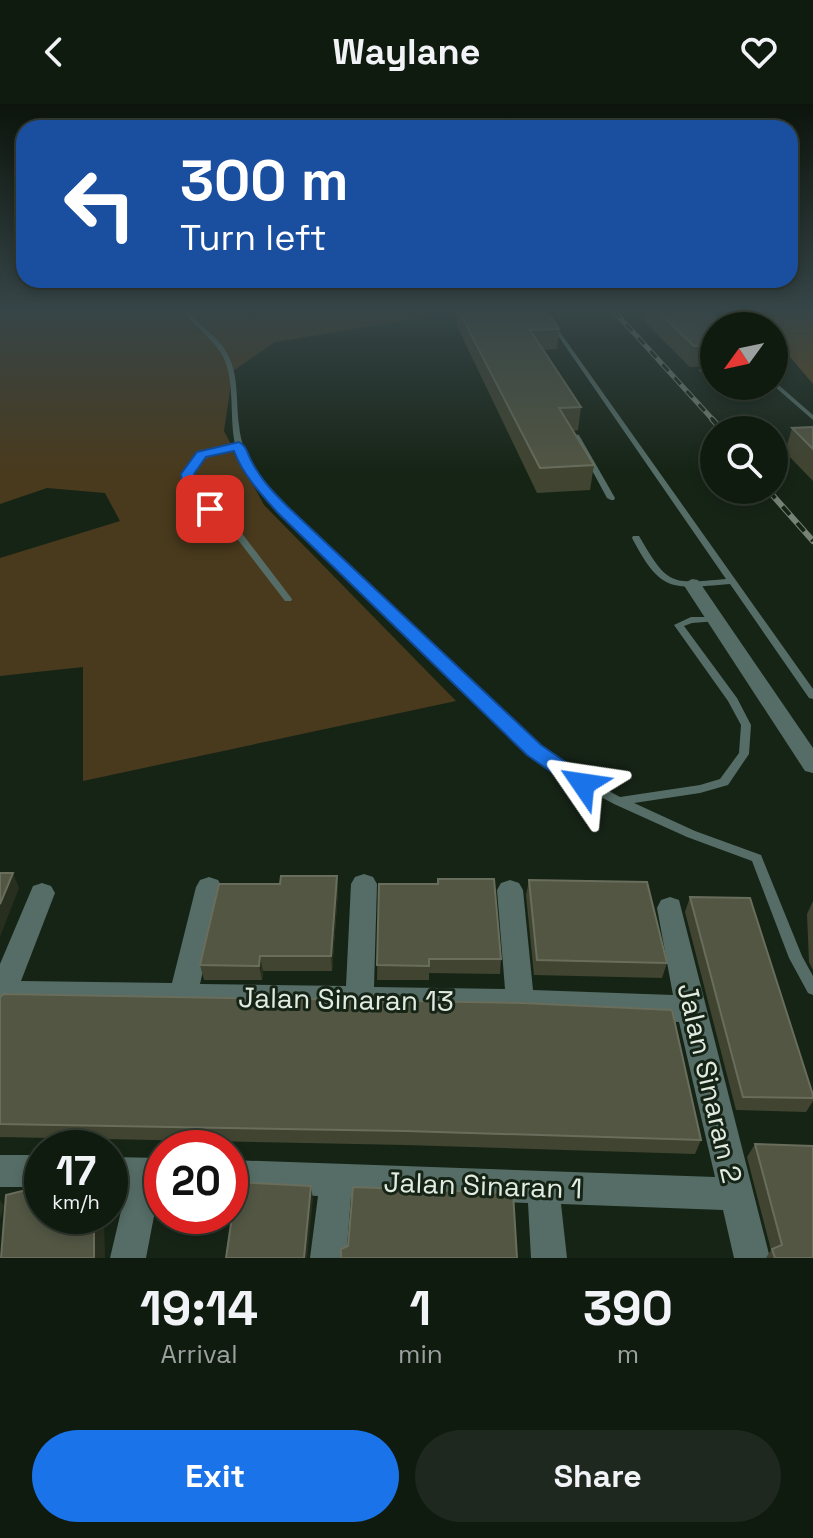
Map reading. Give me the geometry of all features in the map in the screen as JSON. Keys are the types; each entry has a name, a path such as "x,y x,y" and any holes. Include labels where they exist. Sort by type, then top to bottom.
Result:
{"street":[{"path":"692,584 813,765"},
{"path":"360,999 364,884"},
{"path":"183,997 209,887"},
{"path":"510,890 520,1002"},
{"path":"1,996 42,893"},
{"name":"Jalan Sinaran 2","path":"670,908 690,1009 752,1258"},
{"name":"Jalan Sinaran 13","path":"1,996 520,1002 690,1009"},
{"path":"0,1171 24,1171"},
{"name":"Jalan Sinaran 1","path":"248,1177 736,1194"},
{"path":"328,1258 336,1180"},
{"path":"543,1186 549,1258"},
{"path":"128,1258 144,1206"}],"lane":[{"path":"229,365 239,446 245,463 263,489 553,766 618,801 691,834 757,858 796,958 813,989"},
{"path":"581,365 813,696"},
{"path":"788,396 813,418"},
{"path":"576,435 611,498"},
{"path":"239,446 217,449 196,459 187,474 190,490 238,534 288,599"},
{"path":"636,538 646,560 662,578 675,585 732,581"},
{"path":"618,801 700,789 724,782 744,754 746,725 733,700 679,625 691,620 715,619"}],"shaded area":[{"path":"0,365 242,365 233,371 224,431 264,505 456,701 83,781 83,667 0,676 0,558 120,521 105,493 47,488 0,504"},
{"path":"797,365 813,365 813,384"}],"building":[{"path":"487,365 553,365 581,407 559,408 594,465 540,468"},
{"path":"813,427 813,449 792,428"},
{"path":"0,873 13,873 0,904"},
{"path":"281,876 337,876 331,956 260,956 259,966 200,965 219,884 280,884"},
{"path":"438,879 494,879 501,959 429,959 429,966 377,965 379,884 438,884"},
{"path":"529,880 647,882 667,963 537,960"},
{"path":"690,897 750,898 813,1098 743,1097"},
{"path":"4,994 522,1003 672,1010 701,1140 0,1124 0,997"},
{"path":"755,1144 813,1146 813,1258 775,1258 772,1249 782,1245"},
{"path":"248,1183 311,1186 304,1258 226,1258 229,1234 248,1234"},
{"path":"353,1187 513,1193 517,1258 341,1258 341,1249 348,1246"},
{"path":"24,1190 24,1234 94,1234 94,1258 1,1258 6,1195"}],"railway":[{"path":"663,365 709,416"},
{"path":"780,504 813,541"}],"route":[{"path":"210,509 190,490 187,474 202,455 239,446 245,463 283,510 534,750 583,784"}]}
